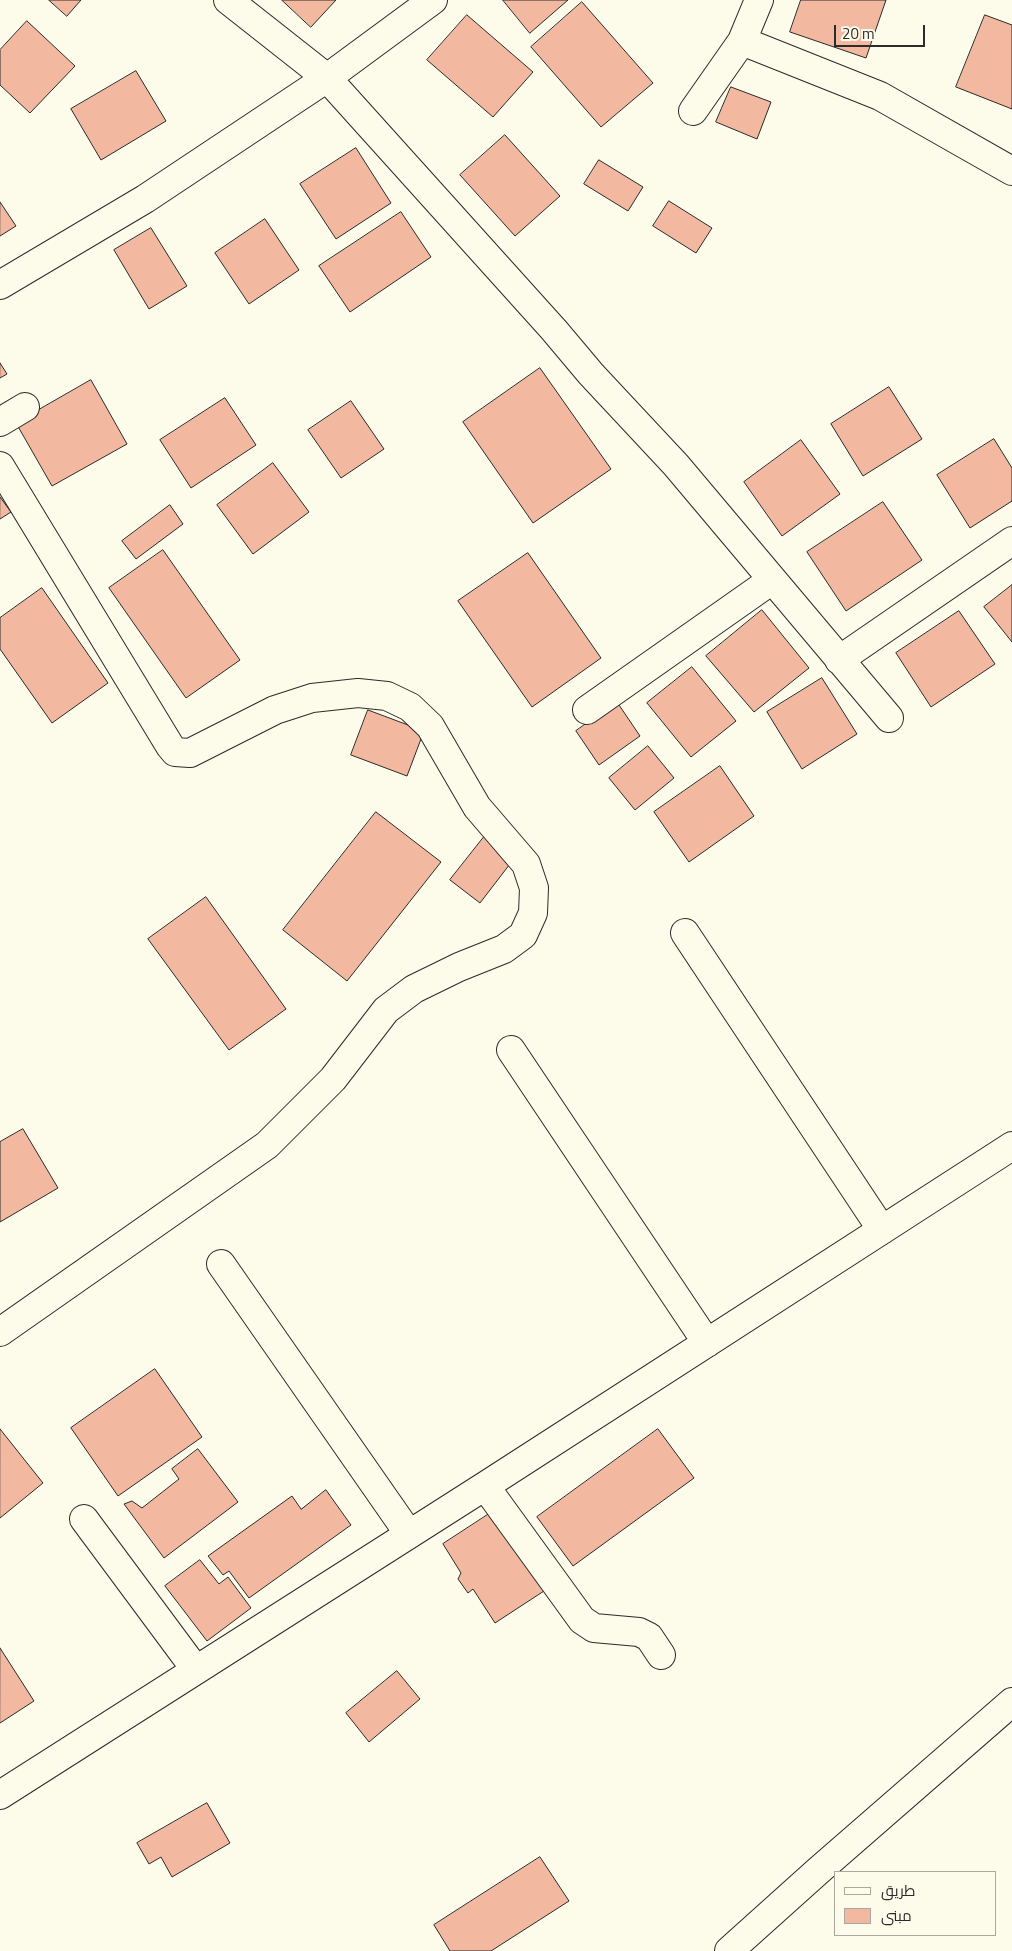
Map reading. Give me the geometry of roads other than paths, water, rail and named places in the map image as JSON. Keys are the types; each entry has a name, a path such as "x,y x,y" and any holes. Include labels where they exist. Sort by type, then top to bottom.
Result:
{"street":[{"path":"228,0 327,78 554,330 591,374 676,466 888,718"},
{"path":"0,285 145,199 327,78 433,0"},
{"path":"693,111 742,41 759,0"},
{"path":"742,41 880,96 1012,171"},
{"path":"0,422 25,407"},
{"path":"0,466 175,752 190,753 275,710 312,698 358,693 387,696 410,707 430,726 477,807 526,864 534,888 533,913 523,935 504,949 459,967 414,990 386,1010 332,1079 267,1145 0,1332"},
{"path":"839,660 1012,541"},
{"path":"587,710 772,580"},
{"path":"684,934 882,1230"},
{"path":"511,1050 707,1343"},
{"path":"0,1795 485,1486 1012,1146"},
{"path":"221,1264 409,1534"},
{"path":"485,1486 582,1620 594,1628 640,1632 649,1637 661,1655"},
{"path":"84,1519 196,1670"},
{"path":"729,1951 1012,1702"}]}
